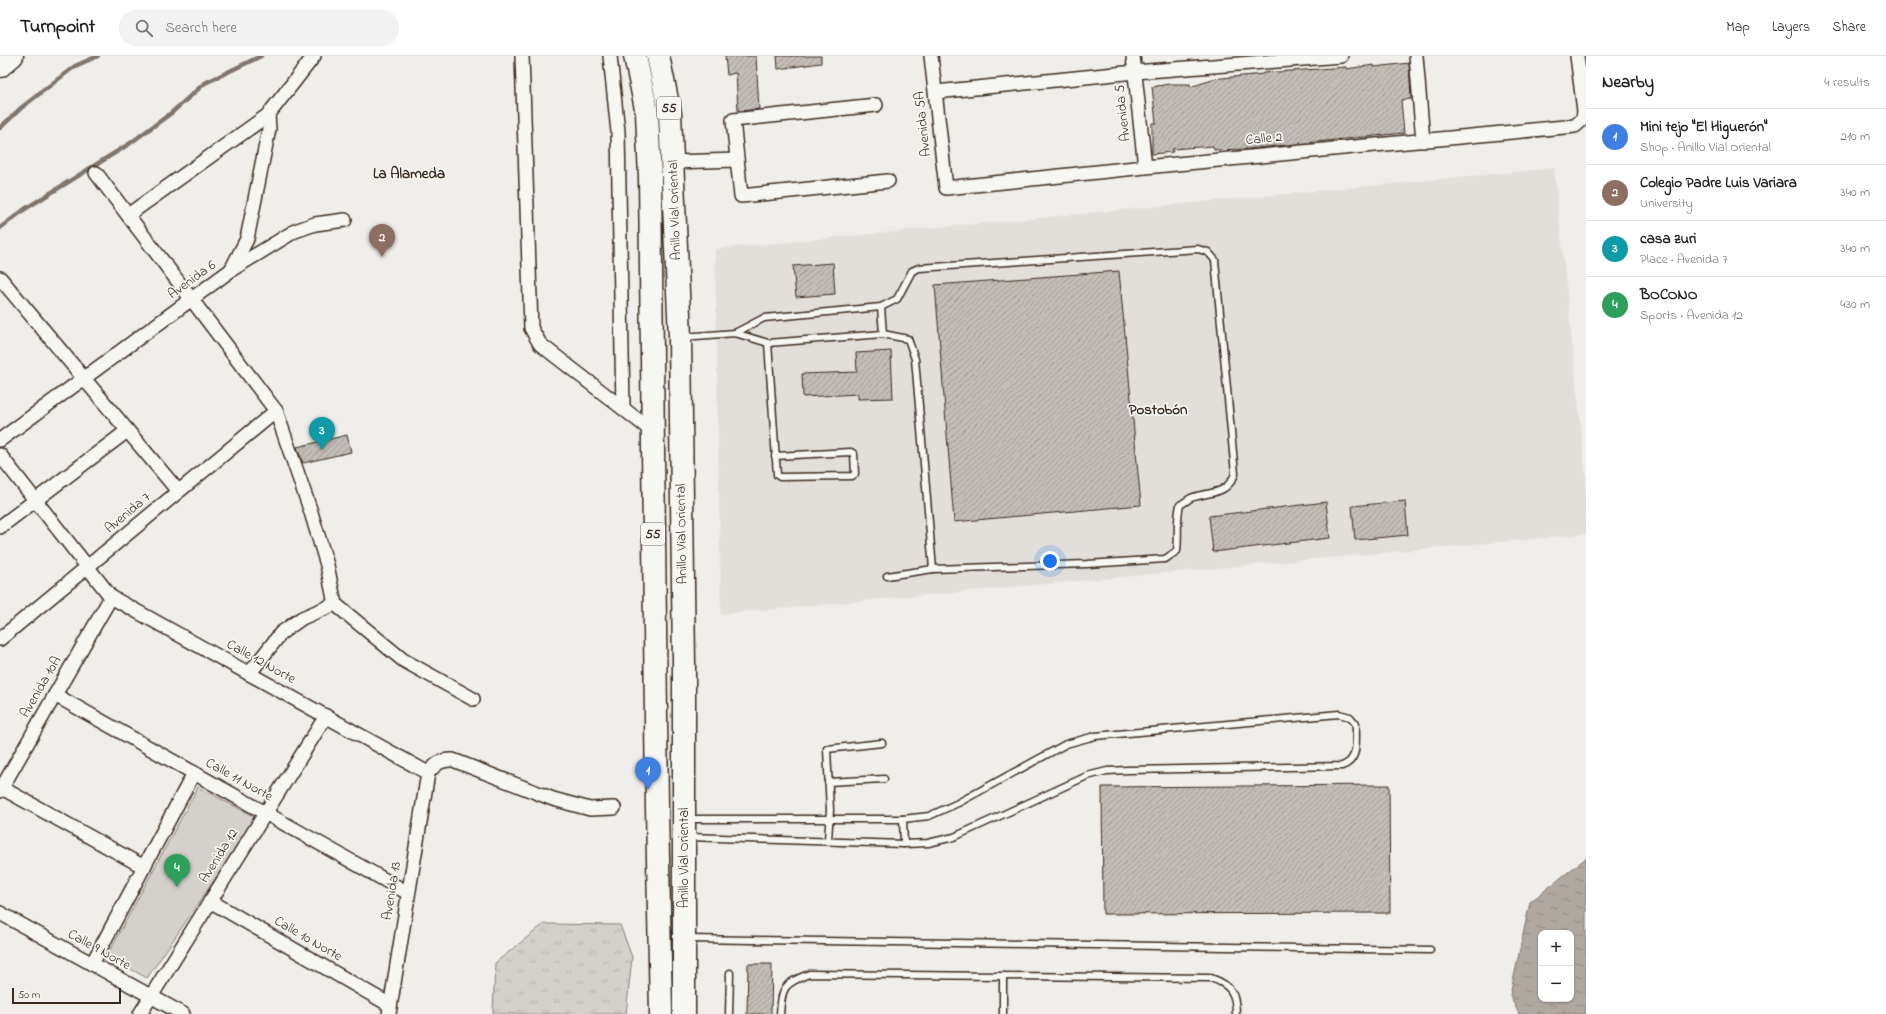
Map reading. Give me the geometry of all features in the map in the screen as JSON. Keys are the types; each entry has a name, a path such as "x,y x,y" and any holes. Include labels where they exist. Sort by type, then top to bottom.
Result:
{"highway":[{"name":"Anillo Vial Oriental","path":"635,56 647,113 650,177 652,431 662,1014"},
{"name":"Anillo Vial Oriental","path":"658,56 670,114 680,337 684,665 684,1014"}],"main road":[{"path":"0,67 13,56"}],"street":[{"path":"128,216 268,116 314,56"},
{"path":"522,56 531,328 540,344 652,431"},
{"path":"610,56 618,132 623,408"},
{"name":"Avenida 5A","path":"931,56 946,188"},
{"name":"Avenida 5","path":"1134,56 1145,167"},
{"path":"936,92 1135,72 1341,56"},
{"path":"1416,56 1423,141"},
{"name":"Calle 2","path":"946,188 1145,167 1575,126 1583,119 1584,110 1577,56"},
{"path":"876,105 733,120 741,196 888,181"},
{"name":"Avenida 6","path":"0,440 231,270 247,239 269,129 268,116"},
{"path":"673,162 737,160"},
{"path":"96,172 276,411 310,509 327,565 335,604 403,660 473,699"},
{"path":"231,270 295,231 316,224 345,220"},
{"path":"0,278 126,431 178,491"},
{"name":"Avenida 7","path":"0,639 88,568 178,491 276,411"},
{"path":"0,527 126,431"},
{"name":"Calle 12 Norte","path":"0,455 110,598 428,773"},
{"name":"Avenida 10A","path":"1,789 110,598"},
{"path":"249,674 281,633 302,618 335,604"},
{"name":"Calle 11 Norte","path":"55,695 408,893"},
{"name":"Avenida 12","path":"140,1014 326,716"},
{"path":"428,773 438,762 453,760 553,799 590,809 614,808"},
{"path":"92,964 194,773"},
{"name":"Avenida 13","path":"389,1009 428,773"},
{"path":"1,789 144,867"},
{"name":"Calle 10 Norte","path":"210,901 389,1009"},
{"name":"Calle 9 Norte","path":"0,913 183,1014"}],"lane":[{"path":"735,333 764,318 881,307 897,299 912,271 919,268 1198,249 1208,252 1215,260 1235,474 1231,484 1223,490 1190,499 1180,506 1178,516 1178,552 1165,559 1087,564 933,569 887,576"},
{"path":"881,307 883,334"},
{"path":"680,337 735,333 768,343 883,334 908,339 915,359 933,569"},
{"path":"768,343 775,456 778,475 780,477 852,476 854,474 854,454 851,452 775,456"},
{"path":"1339,714 1350,717 1356,724 1354,758 1349,764 1342,766 1107,771 1087,776 954,837 928,843 904,844 828,840 684,828 830,819 903,819 929,816 958,803 1066,744 1095,736 1339,714"},
{"path":"828,840 830,819 827,749 882,743"},
{"path":"828,782 884,779"},
{"path":"903,819 904,844"},
{"path":"684,939 1430,950"},
{"path":"729,1014 730,973"},
{"path":"780,1014 781,993 791,981 809,974 1211,978 1226,983 1236,999 1236,1014"},
{"path":"1003,976 1003,1014"}],"shaded area":[{"path":"1554,168 1586,477 1586,534 721,614 715,249"}],"green space":[{"path":"198,787 257,818 147,978 107,956"},
{"path":"544,924 620,925 632,957 626,1014 493,1014 495,963"}],"water":[{"path":"1586,858 1586,1014 1519,1014 1510,995 1530,902"}],"building":[{"path":"725,56 756,56 759,109 738,111 736,73 727,75"},
{"path":"777,56 821,56 821,63 778,69"},
{"path":"1409,63 1411,99 1401,100 1404,133 1247,149 1214,150 1213,146 1172,149 1173,152 1152,154 1152,123 1156,123 1152,87 1169,84 1190,84 1190,87 1212,79 1263,73 1346,67 1346,69 1374,65 1374,67"},
{"path":"833,263 835,294 796,297 793,266"},
{"path":"1119,271 1141,505 954,522 935,285"},
{"path":"891,351 893,398 858,399 858,394 803,397 802,374 857,372 856,353"},
{"path":"347,435 351,452 303,463 297,447"},
{"path":"1405,501 1408,535 1355,540 1352,506"},
{"path":"1326,502 1330,538 1213,552 1209,516"},
{"path":"1389,785 1390,913 1103,914 1102,787"},
{"path":"748,964 772,964 771,1014 747,1014"}],"waterway":[{"path":"0,128 21,108 75,66 98,56"},
{"path":"0,228 25,209 129,144 170,114 205,83 261,56"}],"place":[{"name":"Colegio Padre Luis Variara","path":"382,257"},
{"name":"casa zuri","path":"322,450"},
{"name":"Mini tejo \"El Higuerón\"","path":"648,790"},
{"name":"BOCONO","path":"177,887"}],"district":[{"name":"La Alameda","path":"409,174"},
{"name":"Postobón","path":"1158,410"}]}
